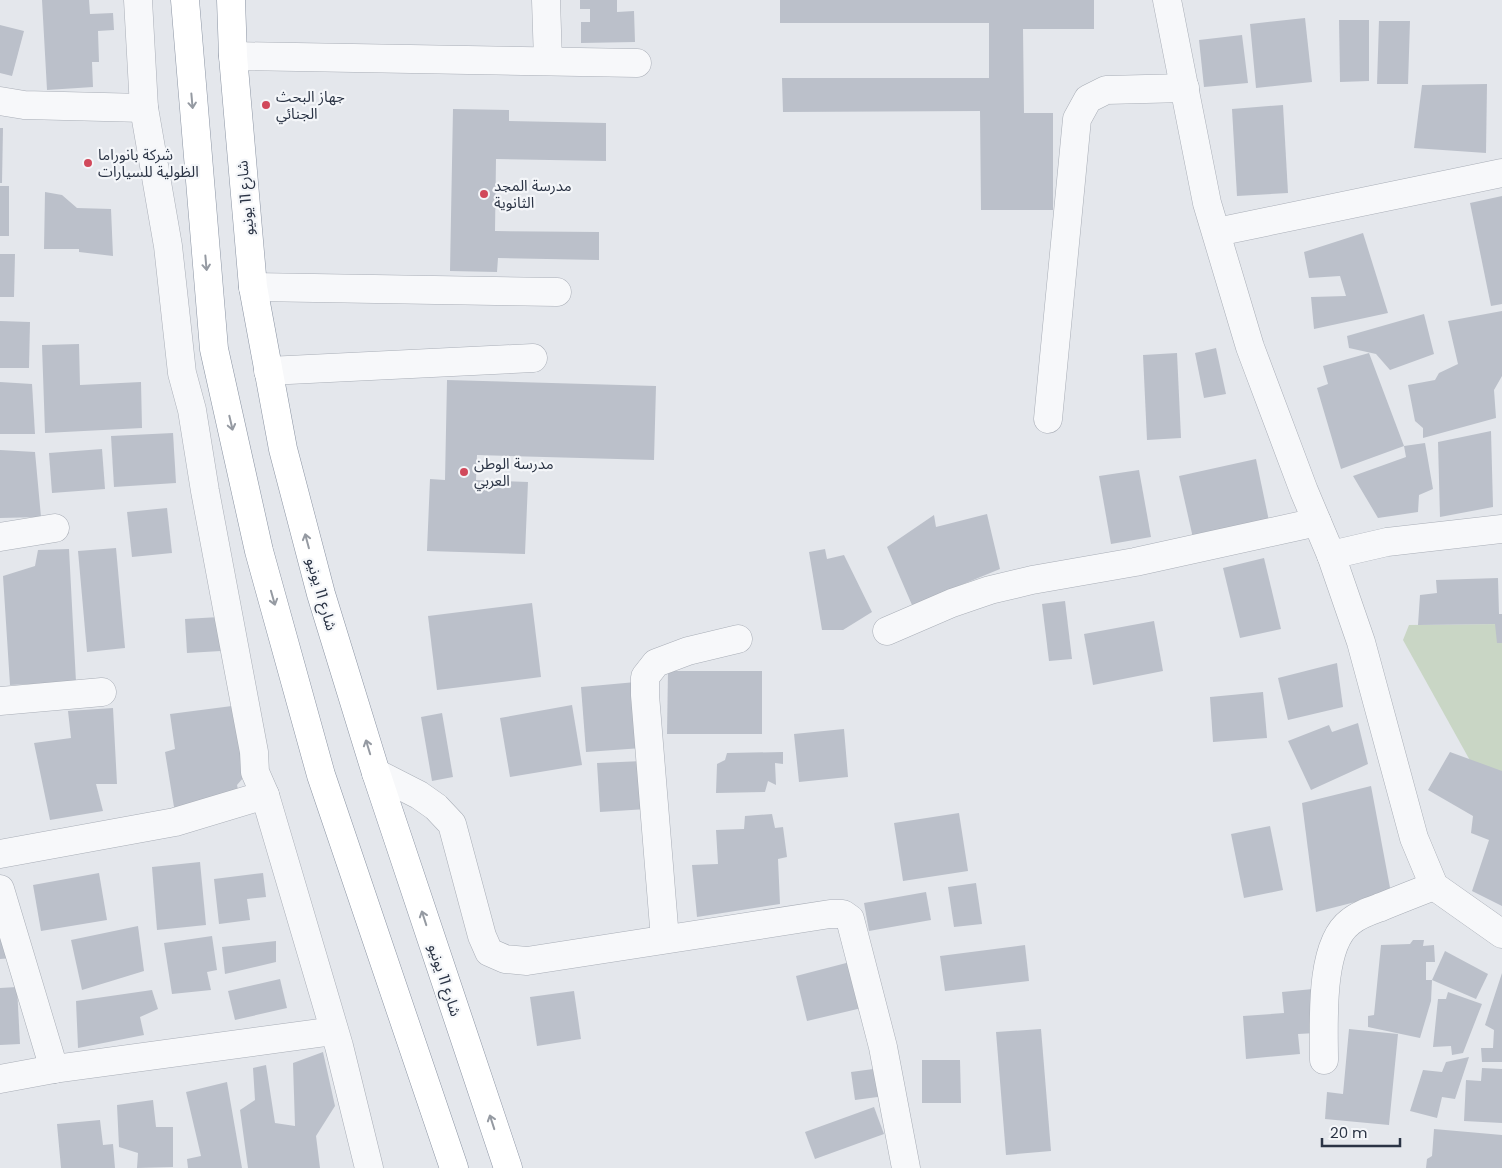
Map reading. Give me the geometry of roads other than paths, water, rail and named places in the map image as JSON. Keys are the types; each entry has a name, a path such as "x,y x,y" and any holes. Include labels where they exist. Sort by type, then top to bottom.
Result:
{"highway":[{"path":"171,0 189,61"},
{"path":"185,0 214,349 260,551 321,775 454,1168"},
{"name":"شارع 11 يونيو","path":"231,0 233,56 253,287 283,449 319,584 376,773 508,1168"}],"street":[{"path":"138,0 144,108 168,246 182,373 192,410 205,491 254,752 255,772 265,795 334,1030 369,1168"},
{"path":"546,0 548,61"},
{"path":"1167,0 1207,203 1250,347 1331,555 1362,642 1414,838 1434,886 1502,934"},
{"path":"233,56 637,63"},
{"path":"1048,419 1077,119 1088,99 1106,90 1185,88"},
{"path":"0,101 24,105 144,108"},
{"path":"1217,232 1502,173"},
{"path":"253,287 557,292"},
{"path":"268,371 533,358"},
{"path":"887,631 952,603 998,588 1083,570 1135,562 1317,522"},
{"path":"0,537 55,528"},
{"path":"1331,555 1387,542 1502,529"},
{"path":"665,939 645,694 646,677 656,663 688,651 738,640"},
{"path":"0,701 102,692"},
{"path":"376,773 419,795 436,807 452,824 482,936 490,952 505,960 528,961 830,914 843,914 850,919 883,1047 906,1168"},
{"path":"0,854 176,822 265,795"},
{"path":"1324,1060 1324,1001 1327,969 1341,928 1351,920 1364,914 1434,886"},
{"path":"0,888 54,1070"},
{"path":"0,1079 334,1030"}],"place":[{"name":"جهاز البحث الجنائي","path":"266,105"},
{"name":"شركة بانوراما الظولية للسيارات","path":"88,163"},
{"name":"مدرسة المجد الثانوية","path":"484,194"},
{"name":"مدرسة الوطن العربي","path":"464,472"}]}
